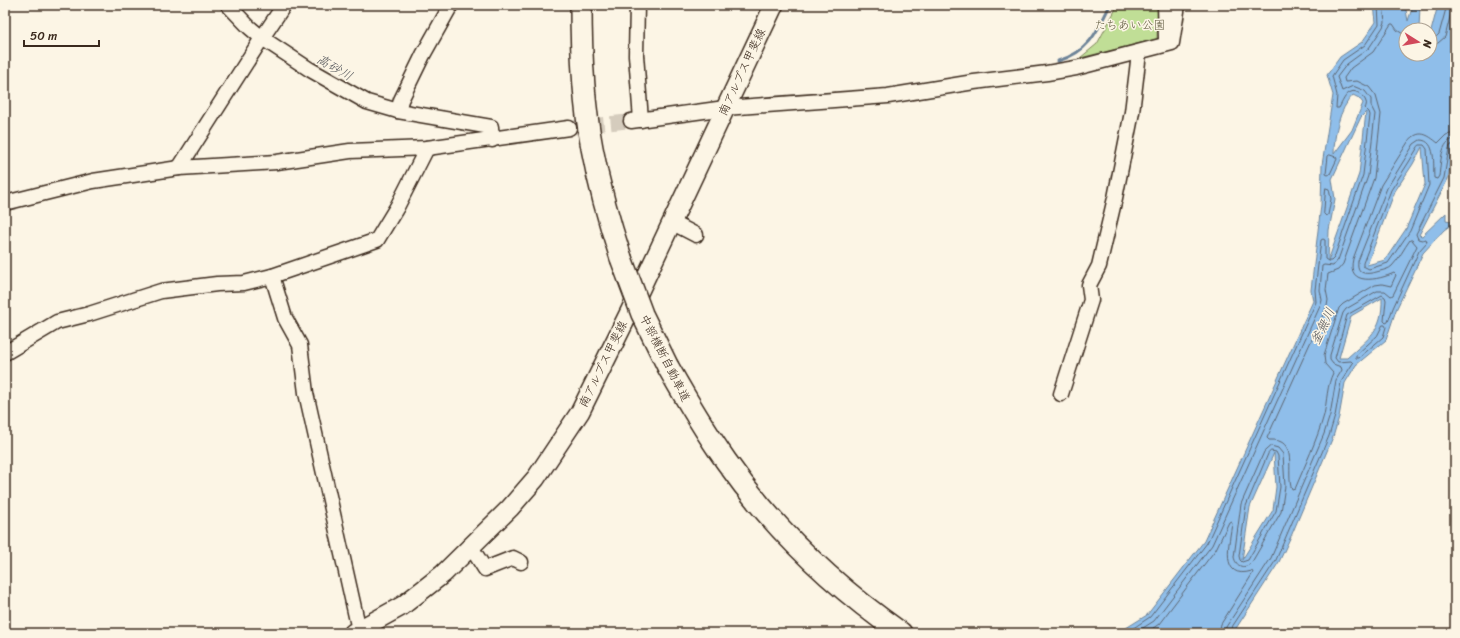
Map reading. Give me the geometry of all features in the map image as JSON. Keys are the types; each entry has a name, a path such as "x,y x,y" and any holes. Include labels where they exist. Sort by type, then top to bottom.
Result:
{"highway":[{"name":"中部横断自動車道","path":"581,5 581,42 584,92 591,148 604,203 621,258 642,314 668,367 695,415 726,462 754,497 794,542 838,585 901,633"}],"main road":[{"name":"南アルプス甲斐線","path":"356,632 402,606 443,574 471,547 510,508 536,478 580,412 630,311 774,5"}],"street":[{"path":"228,5 262,38 309,69 367,102 398,111 491,127 492,140"},
{"path":"179,168 284,5"},
{"path":"398,111 401,100 423,55 451,5"},
{"path":"637,5 636,121 725,108 888,96 1076,68 1139,53 1172,43 1178,5"},
{"path":"1165,5 1166,45"},
{"path":"1061,394 1091,300 1089,285 1099,266 1115,198 1132,112 1139,53"},
{"path":"5,203 93,181 179,168 277,162 350,150 427,148 569,128"},
{"path":"5,353 57,322 89,314 161,291 217,284 244,283 272,276 377,240 397,207 427,148"},
{"path":"671,222 696,235"},
{"path":"272,276 285,318 300,345 306,393 356,632"},
{"path":"471,547 485,568 513,558 521,562"}],"green space":[{"name":"たちあい公園","path":"1118,5 1158,5 1157,39 1080,58 1097,44"}],"water":[{"name":"釜無川","path":"1374,5 1405,5 1408,21 1413,5 1420,5 1419,22 1398,22 1398,62 1438,62 1438,22 1433,22 1438,5 1455,5 1455,145 1452,150 1448,179 1419,235 1422,236 1446,213 1446,220 1455,222 1444,230 1423,253 1396,310 1386,340 1356,365 1345,383 1339,417 1333,437 1292,534 1279,562 1233,633 1118,633 1147,615 1204,541 1313,301 1311,290 1321,205 1322,165 1333,95 1327,75 1340,57 1362,42 1376,22","holes":["1353,95 1359,98 1363,103 1352,130 1334,154 1338,123 1344,107","1366,112 1359,174 1328,261 1329,230 1335,199 1332,179 1361,117","1422,147 1425,184 1406,229 1385,260 1367,265 1395,191 1413,164","1382,298 1380,318 1377,326 1368,339 1347,358 1339,358 1351,316","1274,453 1276,487 1273,510 1242,560 1250,507"]}],"waterway":[{"path":"1058,61 1077,52 1091,40 1110,5"}],"tunnel":[{"path":"569,128 631,121"}],"water label":[{"name":"高砂川","path":"335,67"}]}
